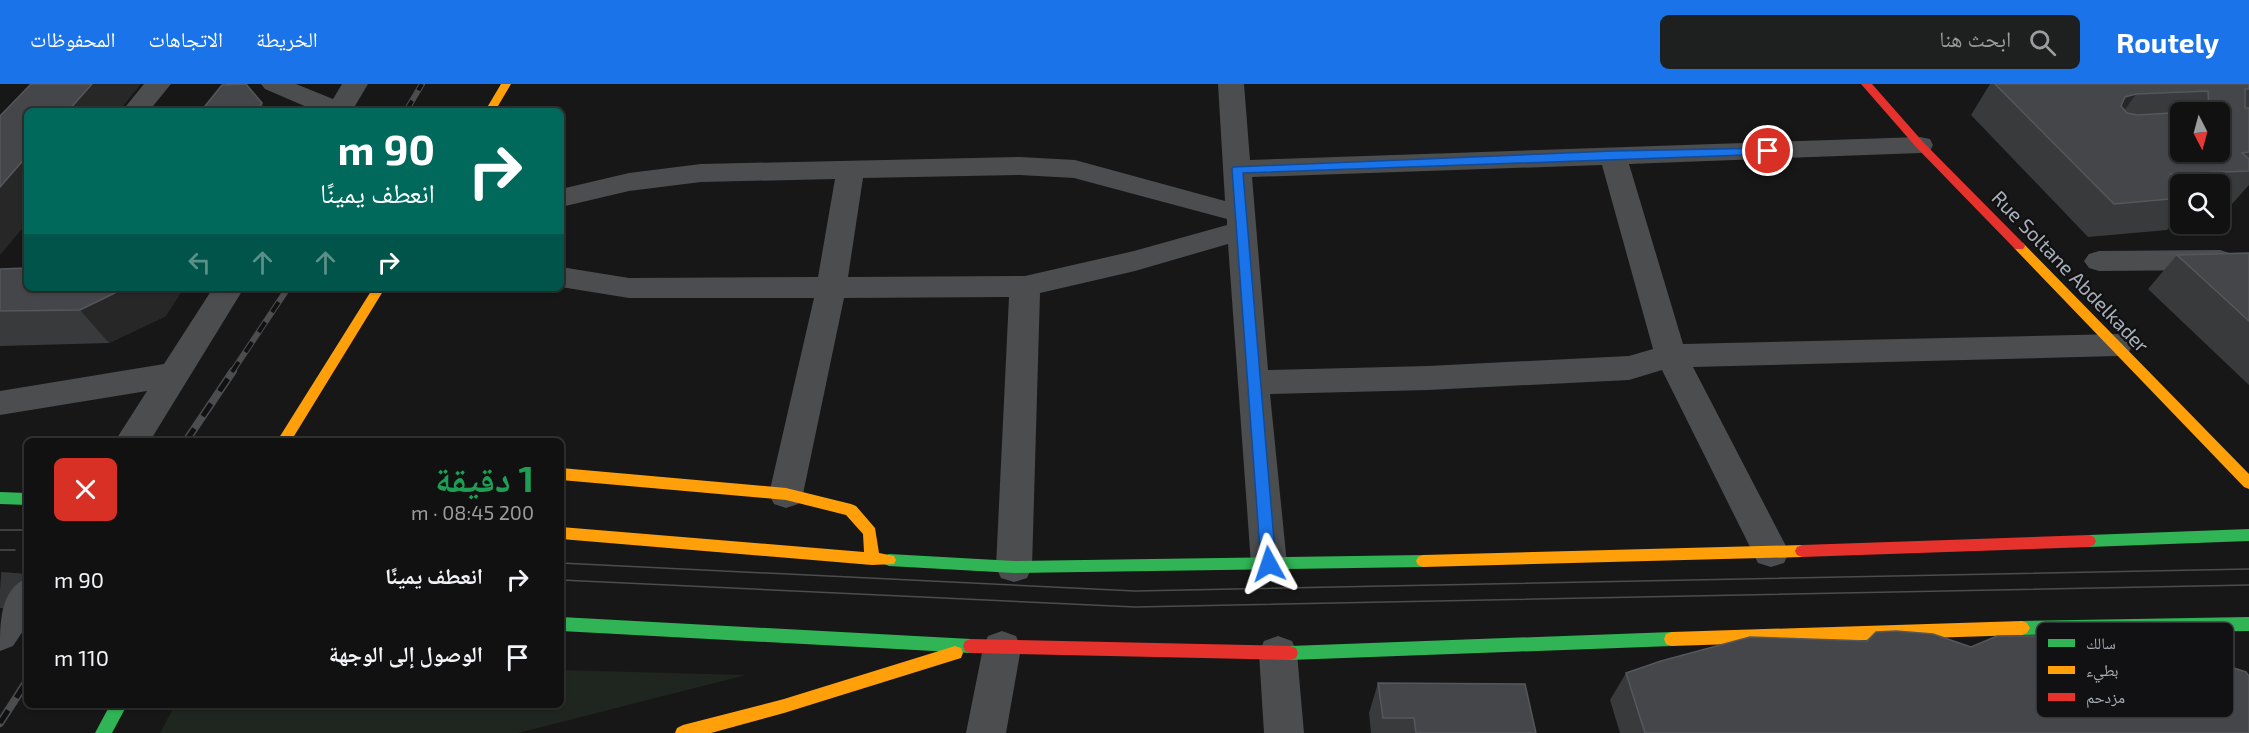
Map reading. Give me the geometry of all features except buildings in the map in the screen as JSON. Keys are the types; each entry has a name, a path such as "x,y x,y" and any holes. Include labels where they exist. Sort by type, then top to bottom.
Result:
{"main road":[{"path":"492,108 506,84"},
{"name":"Rue Soltane Abdelkader","path":"1866,84 1920,145 2249,483"},
{"path":"286,438 377,291"},
{"path":"564,474 786,494 851,510 870,532 872,559"},
{"path":"0,498 24,499"},
{"path":"564,532 872,559 1014,567 1269,564 1772,552 2249,536"},
{"path":"564,624 989,647 1278,653 1884,631 2036,628"},
{"path":"2234,624 2249,624"},
{"path":"683,733 989,647"},
{"path":"103,733 117,708"}],"street":[{"path":"138,108 158,84"},
{"path":"274,84 331,108"},
{"path":"340,108 355,84"},
{"path":"1231,84 1269,564"},
{"path":"1237,169 1920,145"},
{"path":"1613,154 1671,356 1772,552"},
{"path":"564,197 662,176 1020,166 1076,169 1241,222"},
{"path":"786,494 831,288 851,169"},
{"path":"564,277 629,288 664,289 1025,286 1114,267 1241,222"},
{"path":"2099,261 2220,260 2229,263 2249,278"},
{"path":"1014,567 1025,286"},
{"path":"134,438 227,291"},
{"path":"1253,382 1428,378 1629,368 1671,356 2117,345"},
{"path":"0,403 176,374"},
{"path":"0,634 24,598"},
{"path":"986,733 989,647"},
{"path":"1278,653 1284,733"}],"shaded area":[{"path":"564,670 746,675 518,733 160,733 173,708 564,708"}],"tunnel":[{"path":"0,590 24,592"}],"tram line":[{"path":"0,530 24,530"},
{"path":"0,550 15,550"},
{"path":"564,563 1135,591 2249,569"},
{"path":"564,580 1135,607 2249,585"}],"railway":[{"path":"408,108 422,84"},
{"path":"232,372 286,291"},
{"path":"188,438 233,371"},
{"path":"0,723 24,686"}],"traffic: fast":[{"path":"0,498 24,499"},
{"path":"2089,541 2249,535"},
{"path":"889,560 1014,567 1423,561"},
{"path":"564,624 971,646"},
{"path":"2234,624 2249,624"},
{"path":"2022,628 2036,628"},
{"path":"1290,653 1672,639"},
{"path":"103,733 117,708"}],"traffic: slow":[{"path":"492,108 506,84"},
{"path":"2019,246 2249,483"},
{"path":"286,438 377,291"},
{"path":"564,474 786,494 851,510 870,532 872,559"},
{"path":"564,533 889,560"},
{"path":"1423,561 1802,551"},
{"path":"1672,639 2022,628"},
{"path":"683,733 784,706 955,653"}],"traffic: jam":[{"path":"1866,84 1920,145 2019,246"},
{"path":"1802,551 2089,541"},
{"path":"971,646 1290,653"}],"route":[{"path":"1269,564 1237,169 1613,154 1768,151"}]}
